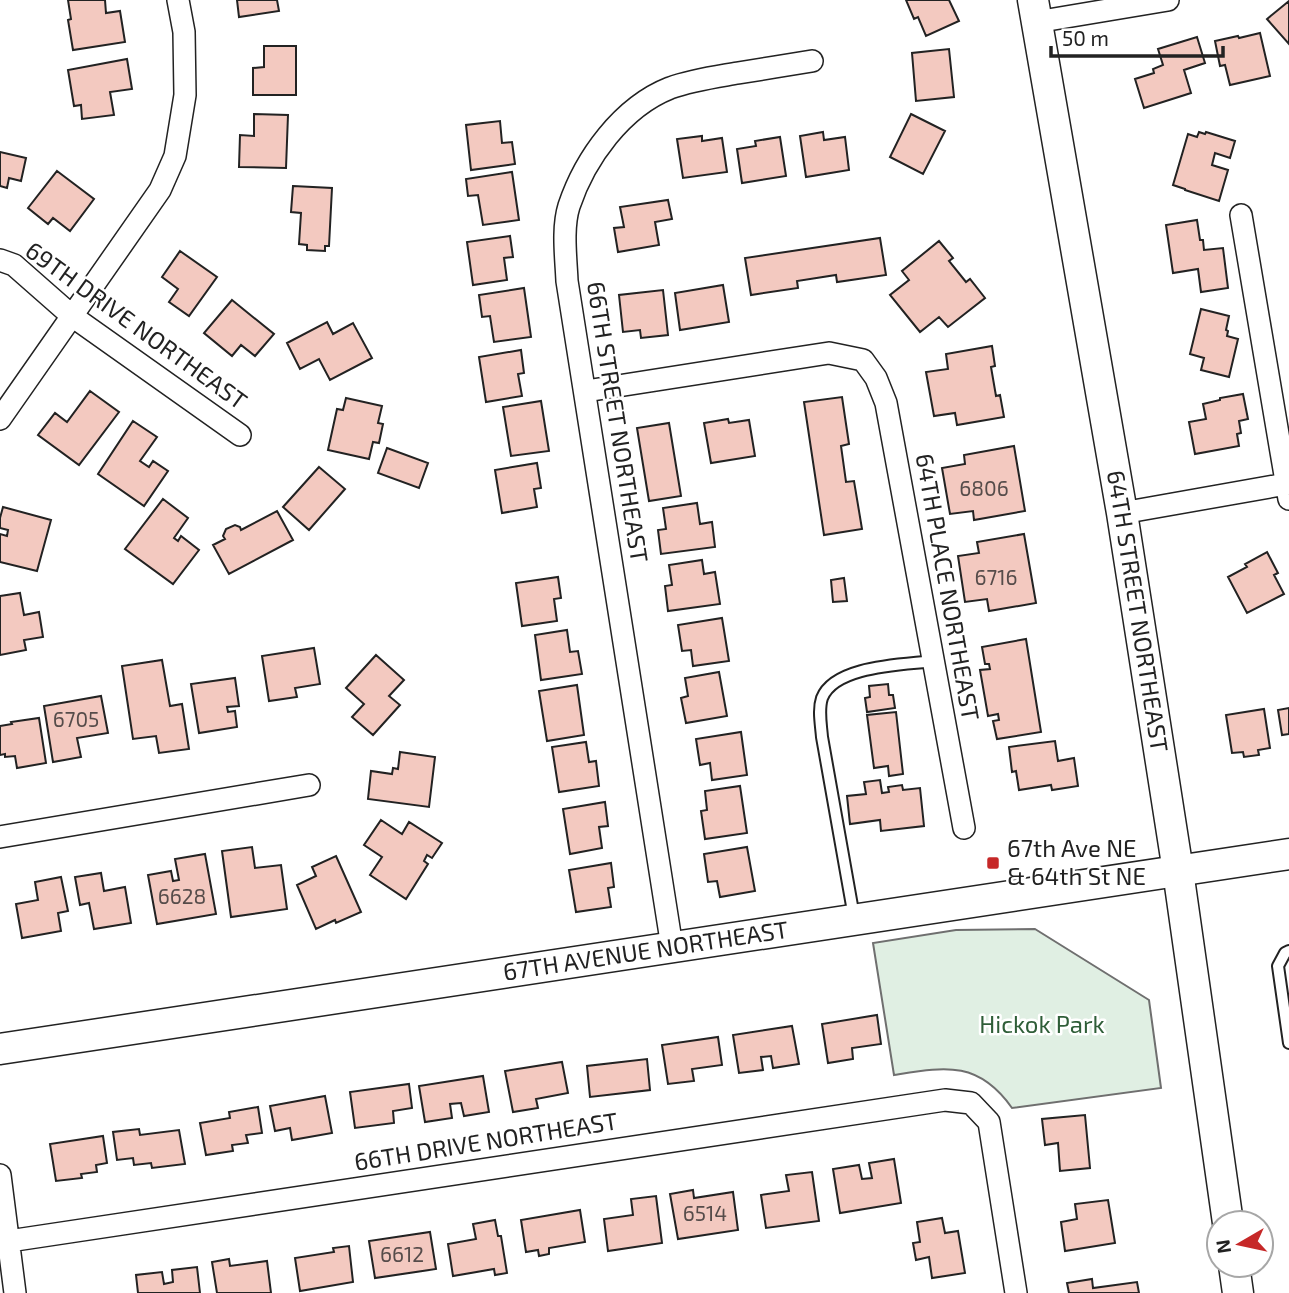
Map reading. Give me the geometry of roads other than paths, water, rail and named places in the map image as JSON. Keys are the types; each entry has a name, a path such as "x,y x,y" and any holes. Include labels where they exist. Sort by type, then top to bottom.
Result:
{"main road":[{"name":"64TH STREET NORTHEAST","path":"1034,11 1122,513 1178,871 1226,1209"},
{"name":"67TH AVENUE NORTHEAST","path":"0,1049 1289,853"}],"street":[{"path":"0,419 160,190 176,156 185,95 184,32 178,0"},
{"path":"1034,11 1168,0"},
{"name":"66TH STREET NORTHEAST","path":"672,947 567,281 565,241 568,208 594,154 612,130 650,98 671,88 708,78 812,61"},
{"path":"1122,513 1288,492 1241,215"},
{"name":"69TH DRIVE NORTHEAST","path":"0,260 14,265 72,316 240,435"},
{"name":"64TH PLACE NORTHEAST","path":"586,391 829,352 863,360 876,378 886,403 964,828"},
{"path":"0,837 309,785"},
{"name":"66TH DRIVE NORTHEAST","path":"9,1241 945,1100 971,1103 989,1122 1016,1293"},
{"path":"0,1175 15,1293"}],"lane":[{"path":"854,920 822,737 819,711 823,696 831,684 856,672 934,661"},
{"path":"1289,951 1278,965 1289,1043"}],"place":[{"name":"67th Ave NE & 64th St NE","path":"993,863"}],"park label":[{"name":"Hickok Park","path":"1042,1025"}]}
